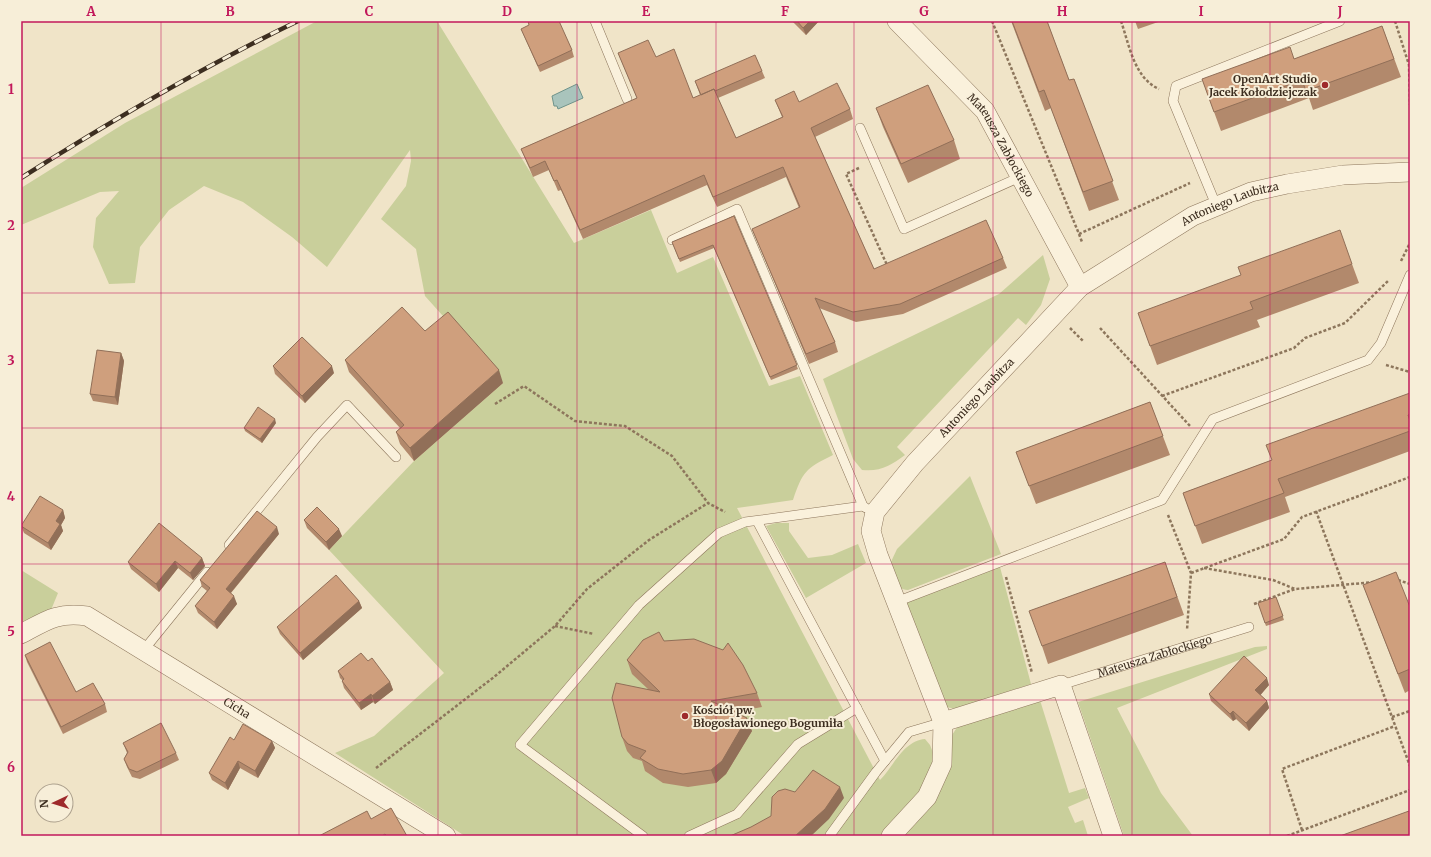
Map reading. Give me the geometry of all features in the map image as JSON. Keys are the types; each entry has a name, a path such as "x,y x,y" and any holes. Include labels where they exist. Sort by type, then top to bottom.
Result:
{"street":[{"name":"Mateusza Zabłockiego","path":"905,23 985,111 1080,287"},
{"name":"Antoniego Laubitza","path":"891,836 927,797 942,764 943,722 896,602 871,531 869,509 915,463 1080,287 1192,216 1216,204 1251,192 1287,184 1343,175 1410,172"},
{"name":"Cicha","path":"21,634 52,617 70,614 87,616 446,836"},
{"name":"Mateusza Zabłockiego","path":"943,722 1061,685"},
{"path":"1061,685 1112,836"}],"lane":[{"path":"595,21 627,99"},
{"path":"1216,204 1173,101 1176,86 1340,21"},
{"path":"860,128 904,228 1020,177"},
{"path":"643,836 520,745 639,605 719,534 745,522 869,509 737,209 672,240"},
{"path":"896,602 1162,500 1213,419 1368,360 1381,343 1410,275"},
{"path":"222,553 317,437 347,405 396,457"},
{"path":"757,521 885,761"},
{"path":"143,651 212,566"},
{"name":"Mateusza Zabłockiego","path":"1061,685 1248,627"},
{"path":"689,836 737,814 798,744 857,708"},
{"path":"830,835 885,761 909,732 943,722"}],"path":[{"path":"992,21 1083,245"},
{"path":"1121,21 1138,70 1150,86 1174,96"},
{"path":"1395,21 1409,65 1410,105"},
{"path":"874,161 846,174 887,266"},
{"path":"1079,234 1205,176"},
{"path":"1398,267 1410,243"},
{"path":"1162,396 1294,348 1306,338 1345,323 1390,279"},
{"path":"1100,328 1201,438"},
{"path":"1368,360 1410,372"},
{"path":"495,404 524,386 575,421 625,426 672,456 708,503 745,522"},
{"path":"1191,573 1284,539 1302,517 1316,511 1409,477 1410,482"},
{"path":"1162,500 1191,573 1187,629 1183,634"},
{"path":"358,782 494,677 555,626 587,590 649,540 708,503"},
{"path":"1316,511 1410,766"},
{"path":"1002,561 1037,692"},
{"path":"1204,568 1273,580 1295,589"},
{"path":"1391,580 1399,580 1410,584"},
{"path":"1254,604 1295,589 1383,581"},
{"path":"555,626 611,638"},
{"path":"1392,717 1410,711"},
{"path":"1302,830 1282,769 1395,726"},
{"path":"1287,836 1410,790"}],"green space":[{"path":"317,21 437,21 574,243 651,210 677,273 713,257 769,386 800,376 833,455 816,464 806,472 793,500 737,508 880,780 905,749 911,744 925,739 930,745 934,755 932,768 922,796 883,836 465,836 335,753 374,736 444,673 329,550 414,461 503,383 425,296 416,249 381,219 406,186 411,161 410,150 327,267 292,237 243,202 204,186 169,210 140,247 135,283 109,284 93,247 96,218 119,191 100,192 21,225 21,188 125,123"},
{"path":"1043,255 1050,279 1041,305 1026,325 1018,318 897,447 905,455 895,462 880,469 862,470 853,459 823,379 999,294"},
{"path":"970,476 1001,554 908,590 900,588 895,582 889,566 897,549"},
{"path":"776,523 789,523 789,531 808,558 832,555 858,544 866,563 806,598 766,526"},
{"path":"1000,567 1031,684 956,709 946,707 906,602"},
{"path":"21,570 58,593 51,610 21,626"},
{"path":"1267,646 1267,649 1117,708 1161,793 1193,836 1124,836 1078,702 1255,647"},
{"path":"1039,697 1069,793 1085,788 1089,798 1068,807 1075,823 1083,820 1088,836 897,836 949,766 952,735 958,726"}],"water":[{"path":"577,84 583,98 558,109 557,106 554,106 552,96"}],"building":[{"path":"528,21 559,21 572,50 538,66 521,29 529,25"},
{"path":"797,21 810,21 803,28"},
{"path":"1012,21 1047,21 1069,80 1074,79 1113,181 1083,192 1044,90 1039,92"},
{"path":"1382,26 1394,59 1306,91 1302,80 1214,112 1202,79 1290,47 1294,59"},
{"path":"648,40 656,57 674,49 693,98 714,89 736,138 783,117 775,100 794,91 799,102 837,83 850,109 811,128 874,269 986,220 1003,258 900,304 853,312 815,298 835,342 806,354 752,229 800,207 783,167 713,197 704,175 580,230 557,180 554,181 545,161 530,168 521,149 637,98 618,53"},
{"path":"755,55 762,71 715,91 714,89 701,95 695,81"},
{"path":"928,85 954,140 901,164 876,108"},
{"path":"734,216 797,365 770,377 713,245 679,259 672,242"},
{"path":"1340,230 1352,264 1250,302 1253,309 1150,346 1138,313 1241,275 1238,267"},
{"path":"402,307 425,331 448,312 499,370 410,448 396,432 404,425 345,360"},
{"path":"302,337 332,366 302,396 273,366"},
{"path":"97,350 121,353 115,397 90,394"},
{"path":"1410,393 1410,414 1408,415 1410,421 1410,431 1278,479 1284,493 1195,526 1183,493 1272,460 1266,445"},
{"path":"1150,402 1163,436 1029,486 1016,452"},
{"path":"258,407 275,419 260,439 244,428"},
{"path":"40,496 63,510 56,521 60,524 48,543 21,526"},
{"path":"317,507 339,529 326,542 304,520"},
{"path":"257,511 277,527 226,589 234,596 214,622 195,606 210,588 200,580"},
{"path":"159,523 202,558 190,573 175,561 156,584 128,562"},
{"path":"1165,562 1177,597 1042,646 1029,611"},
{"path":"1396,572 1410,607 1410,669 1398,674 1363,585"},
{"path":"336,575 359,601 300,653 277,627"},
{"path":"1276,597 1283,616 1265,623 1258,603"},
{"name":"Kościół pw. Błogosławionego Bogumiła","path":"659,632 664,641 694,639 723,650 728,643 743,665 757,693 711,701 747,718 722,761 711,770 683,774 658,769 640,758 646,751 628,744 622,737 612,698 616,683 660,692 627,660 643,640"},
{"path":"50,642 76,692 93,683 105,704 61,727 25,655"},
{"path":"361,653 368,661 372,658 390,682 372,696 371,694 359,703 342,681 344,679 338,671"},
{"path":"1244,656 1267,678 1255,690 1267,701 1246,723 1233,711 1230,714 1209,694"},
{"path":"161,723 176,753 137,772 129,769 124,759 128,752 123,743"},
{"path":"243,724 272,741 255,771 238,761 225,783 209,773 230,737 234,740"},
{"path":"813,770 840,787 825,809 795,836 730,836 771,816 772,797 778,791 785,789 795,792"},
{"path":"391,808 407,836 387,836 385,834 382,836 319,836 367,811 371,819"},
{"path":"1409,811 1410,836 1340,836"}],"railway":[{"path":"21,178 157,95 298,21"}],"place":[{"name":"OpenArt Studio Jacek Kołodziejczak","path":"1325,85"},
{"name":"Kościół pw. Błogosławionego Bogumiła","path":"685,716"}]}
